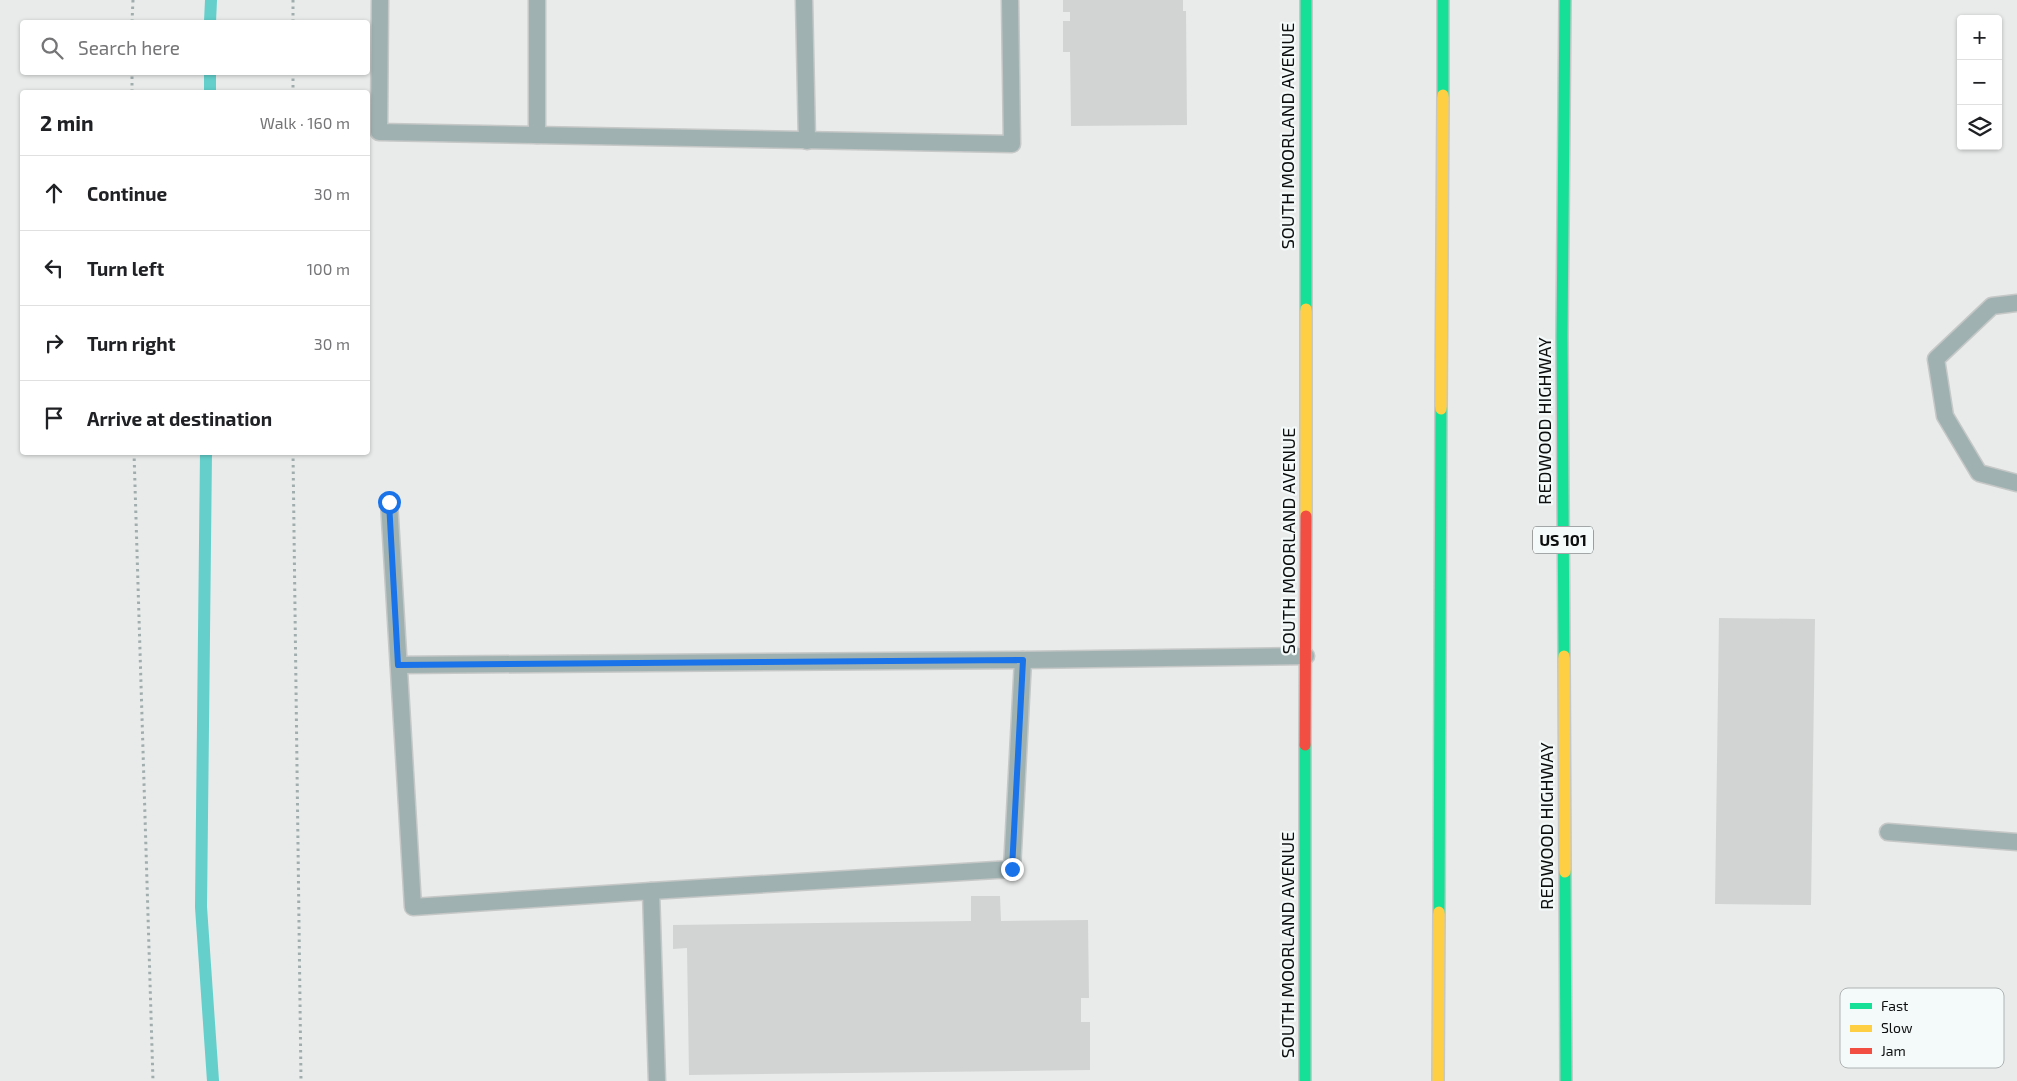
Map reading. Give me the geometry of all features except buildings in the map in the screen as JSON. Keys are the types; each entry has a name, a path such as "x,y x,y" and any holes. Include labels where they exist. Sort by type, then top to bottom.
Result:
{"main road":[{"name":"SOUTH MOORLAND AVENUE","path":"1305,1081 1306,0"},
{"path":"1438,1081 1443,0"},
{"name":"REDWOOD HIGHWAY","path":"1565,0 1562,357 1566,1081"}],"lane":[{"path":"380,0 379,132 1012,144 1010,0"},
{"path":"537,0 537,135"},
{"path":"804,0 807,141"},
{"path":"2017,302 1992,306 1936,359 1945,416 1979,473 2017,483"},
{"path":"389,502 413,907 1012,869 1023,660"},
{"path":"398,665 1306,656"},
{"path":"1888,832 2017,842"},
{"path":"651,892 658,1081"}],"path":[{"path":"132,0 132,20"},
{"path":"293,0 293,20"},
{"path":"132,75 132,90"},
{"path":"293,75 293,90"},
{"path":"134,455 153,1081"},
{"path":"293,455 301,1081"}],"waterway":[{"path":"210,20 211,0"},
{"path":"210,75 210,90"},
{"path":"206,455 201,907 213,1081"}],"traffic: fast":[{"path":"1306,0 1306,309"},
{"path":"1443,0 1443,95"},
{"path":"1564,656 1562,337 1565,0"},
{"path":"1439,912 1441,409"},
{"path":"1305,745 1305,1081"},
{"path":"1565,872 1566,1081"}],"traffic: slow":[{"path":"1441,409 1443,95"},
{"path":"1306,309 1306,516"},
{"path":"1564,656 1565,872"},
{"path":"1438,1081 1439,912"}],"traffic: jam":[{"path":"1305,745 1306,516"}],"route":[{"path":"389,502 398,665 1023,660 1012,869"}]}
